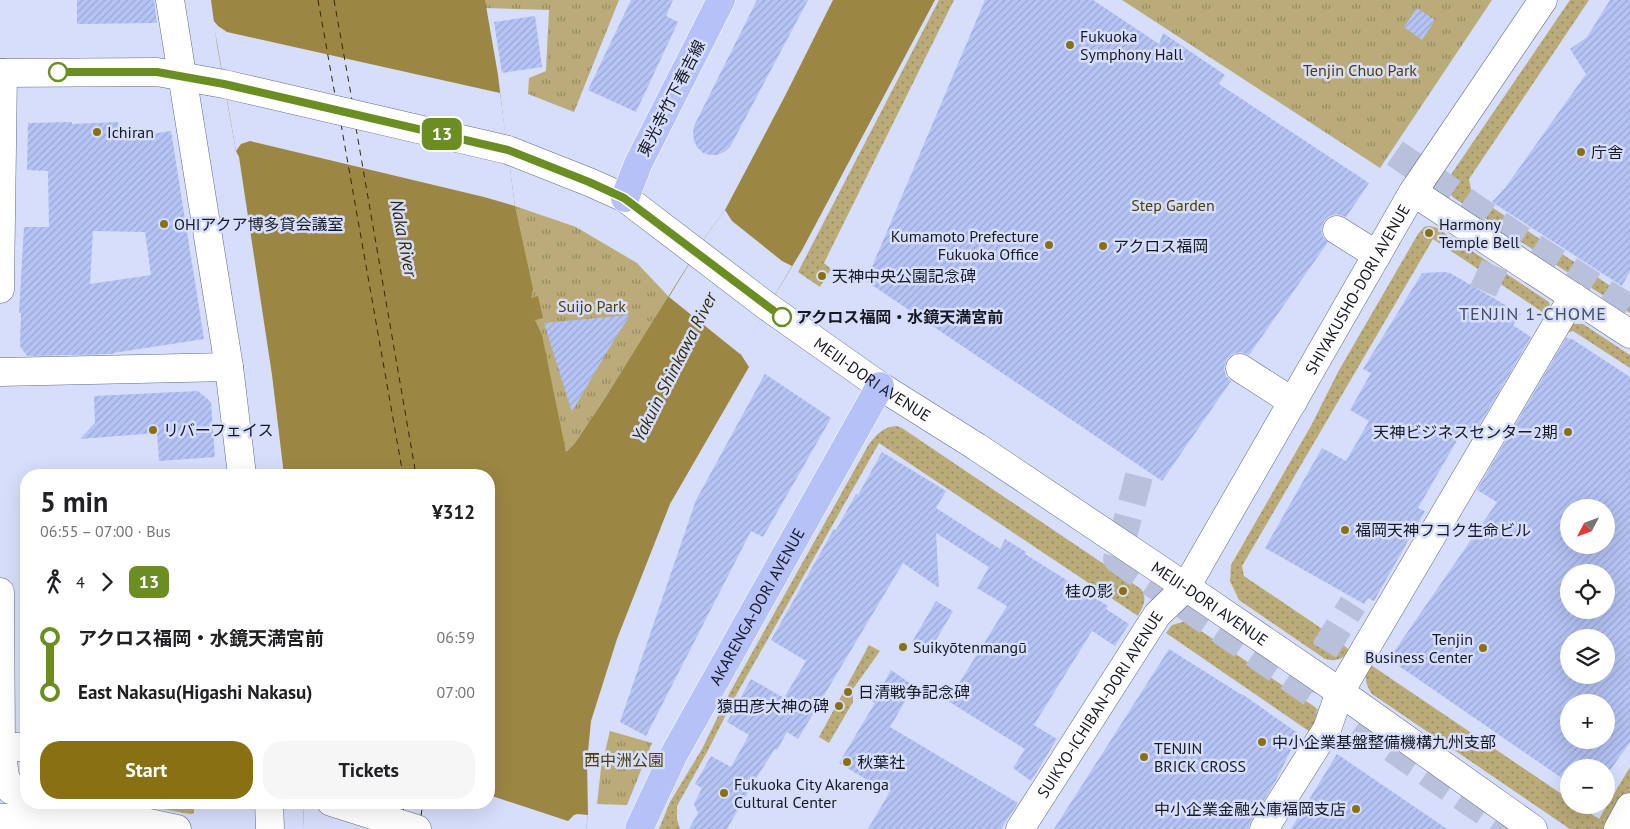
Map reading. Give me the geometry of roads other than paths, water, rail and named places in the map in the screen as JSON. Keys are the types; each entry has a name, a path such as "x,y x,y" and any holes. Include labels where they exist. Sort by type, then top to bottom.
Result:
{"main road":[{"name":"東光寺竹下春吉線","path":"624,198 638,164 721,0"},
{"name":"AKARENGA-DORI AVENUE","path":"639,829 673,756 880,386"}],"street":[{"path":"170,0 229,367 241,469"},
{"name":"SHIYAKUSHO-DORI AVENUE","path":"1186,588 1413,192 1542,0"},
{"name":"MEIJI-DORI AVENUE","path":"1,73 157,72 224,84 508,150 624,198 768,307 880,386 977,447 1340,692 1533,829"},
{"path":"0,289 1,73"},
{"path":"1413,192 1630,334"},
{"path":"1336,230 1377,255"},
{"path":"1264,829 1327,729 1340,692 1551,332 1574,298"},
{"path":"0,372 229,367"},
{"path":"1240,368 1293,402"},
{"name":"SUIKYO-ICHIBAN-DORI AVENUE","path":"1020,829 1157,615 1186,588"},
{"path":"0,592 0,747 5,776 11,790 20,791"},
{"path":"0,747 20,747"},
{"path":"1618,829 1630,807"},
{"path":"134,809 135,820"},
{"path":"269,809 270,829"},
{"path":"353,809 417,829"},
{"path":"0,818 69,815 135,820 177,829"}],"water":[{"path":"211,0 485,0 498,75 515,206 533,289 531,298 538,296 543,318 535,320 542,335 566,452 575,443 605,398 708,233 725,210 833,0 935,0 802,250 740,353 749,367 670,504 617,639 591,721 587,762 588,815 586,829 303,829 304,809 495,809 495,469 283,469 272,375 239,157 236,151"}],"tunnel":[{"path":"1395,153 1510,232 1630,309"},
{"path":"1483,291 1510,232"},
{"path":"1139,476 1117,559 1509,829"},
{"path":"1302,686 1353,604"}],"place":[{"name":"Fukuoka Symphony Hall","path":"1070,45"},
{"name":"Ichiran","path":"97,132"},
{"name":"庁舎","path":"1581,152"},
{"name":"OHIアクア博多貸会議室","path":"164,224"},
{"name":"Harmony Temple Bell","path":"1429,233"},
{"name":"Kumamoto Prefecture Fukuoka Office","path":"1049,245"},
{"name":"アクロス福岡","path":"1103,246"},
{"name":"天神中央公園記念碑","path":"822,276"},
{"name":"アクロス福岡・水鏡天満宮前","path":"782,317"},
{"name":"リバーフェイス","path":"153,430"},
{"name":"天神ビジネスセンター2期","path":"1568,432"},
{"name":"福岡天神フコク生命ビル","path":"1345,530"},
{"name":"桂の影","path":"1123,591"},
{"name":"Suikyōtenmangū","path":"903,647"},
{"name":"Tenjin Business Center","path":"1483,648"},
{"name":"日清戦争記念碑","path":"848,692"},
{"name":"猿田彦大神の碑","path":"839,706"},
{"name":"中小企業基盤整備機構九州支部","path":"1262,742"},
{"name":"TENJIN BRICK CROSS","path":"1144,757"},
{"name":"秋葉社","path":"847,762"},
{"name":"Fukuoka City Akarenga Cultural Center","path":"724,793"},
{"name":"中小企業金融公庫福岡支店","path":"1356,809"}],"district":[{"name":"TENJIN 1-CHOME","path":"1533,313"}],"park label":[{"name":"Tenjin Chuo Park","path":"1360,70"},
{"name":"Step Garden","path":"1173,205"},
{"name":"Suijo Park","path":"592,306"},
{"name":"西中洲公園","path":"624,760"}],"water label":[{"name":"Naka River","path":"404,238"},
{"name":"Yakuin Shinkawa River","path":"674,367"}]}
